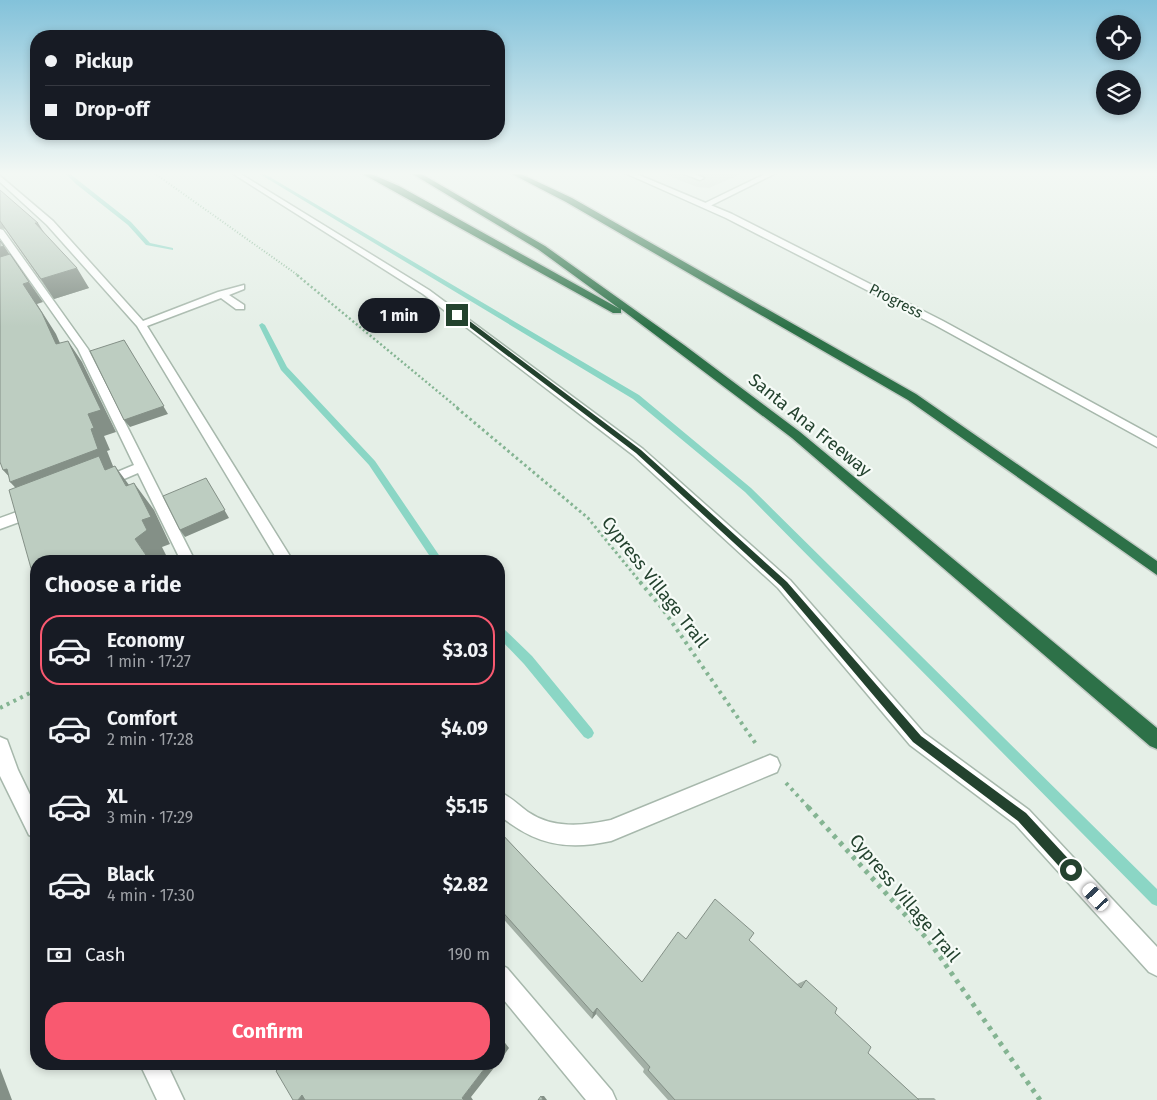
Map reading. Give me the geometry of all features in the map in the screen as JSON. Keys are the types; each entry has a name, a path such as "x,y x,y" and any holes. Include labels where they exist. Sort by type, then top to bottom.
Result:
{"highway":[{"path":"461,224 680,347"},
{"name":"Santa Ana Freeway","path":"502,224 542,248 680,347 796,435 1157,740"},
{"path":"611,224 912,397 1157,569"}],"street":[{"path":"51,224 103,280 141,325 282,555"},
{"path":"317,224 426,292 638,452 784,584 917,739 1022,817 1157,964"},
{"name":"Progress","path":"744,224 940,323 1157,442"},
{"path":"0,232 22,269 82,349 185,555"},
{"path":"141,325 240,286"},
{"path":"221,294 240,307"},
{"path":"88,489 141,467"},
{"path":"0,524 53,503"},
{"path":"0,746 9,774 30,816"},
{"path":"505,808 517,820 554,834 591,836 622,829 770,765"},
{"path":"505,983 603,1100"},
{"path":"156,1070 171,1100"}],"path":[{"name":"Cypress Village Trail","path":"226,224 306,281 588,518 662,608 770,765 929,942 1040,1100"},
{"path":"0,708 30,693"}],"building":[{"path":"2,224 36,224 77,268 41,279"},
{"path":"10,254 29,282 23,284 42,313 56,344 68,341 101,410 88,414 94,428 91,429 98,449 10,482 7,469 3,470 0,462 0,257"},
{"path":"124,340 164,406 124,420 90,351"},
{"path":"99,456 105,470 115,466 126,486 134,483 151,517 142,520 147,530 135,539 146,555 30,555 30,565 9,490"},
{"path":"206,478 225,510 180,530 163,496"},
{"path":"505,837 642,982 678,932 686,939 715,899 754,933 749,940 801,988 806,980 837,1008 835,1013 871,1047 868,1053 919,1100 675,1100 648,1070 650,1067 597,1008 593,1013 505,915"},
{"path":"483,1070 462,1098 464,1100 305,1100 302,1095 298,1100 293,1100 276,1071"}],"waterway":[{"path":"129,224 148,244 171,249"},
{"path":"346,224 636,397 748,490 1157,899"},
{"path":"262,325 284,368 372,463 434,555"},
{"path":"505,637 528,660 588,733"}],"route":[{"path":"457,315 638,452 784,584 917,739 1022,817 1071,870"}]}
